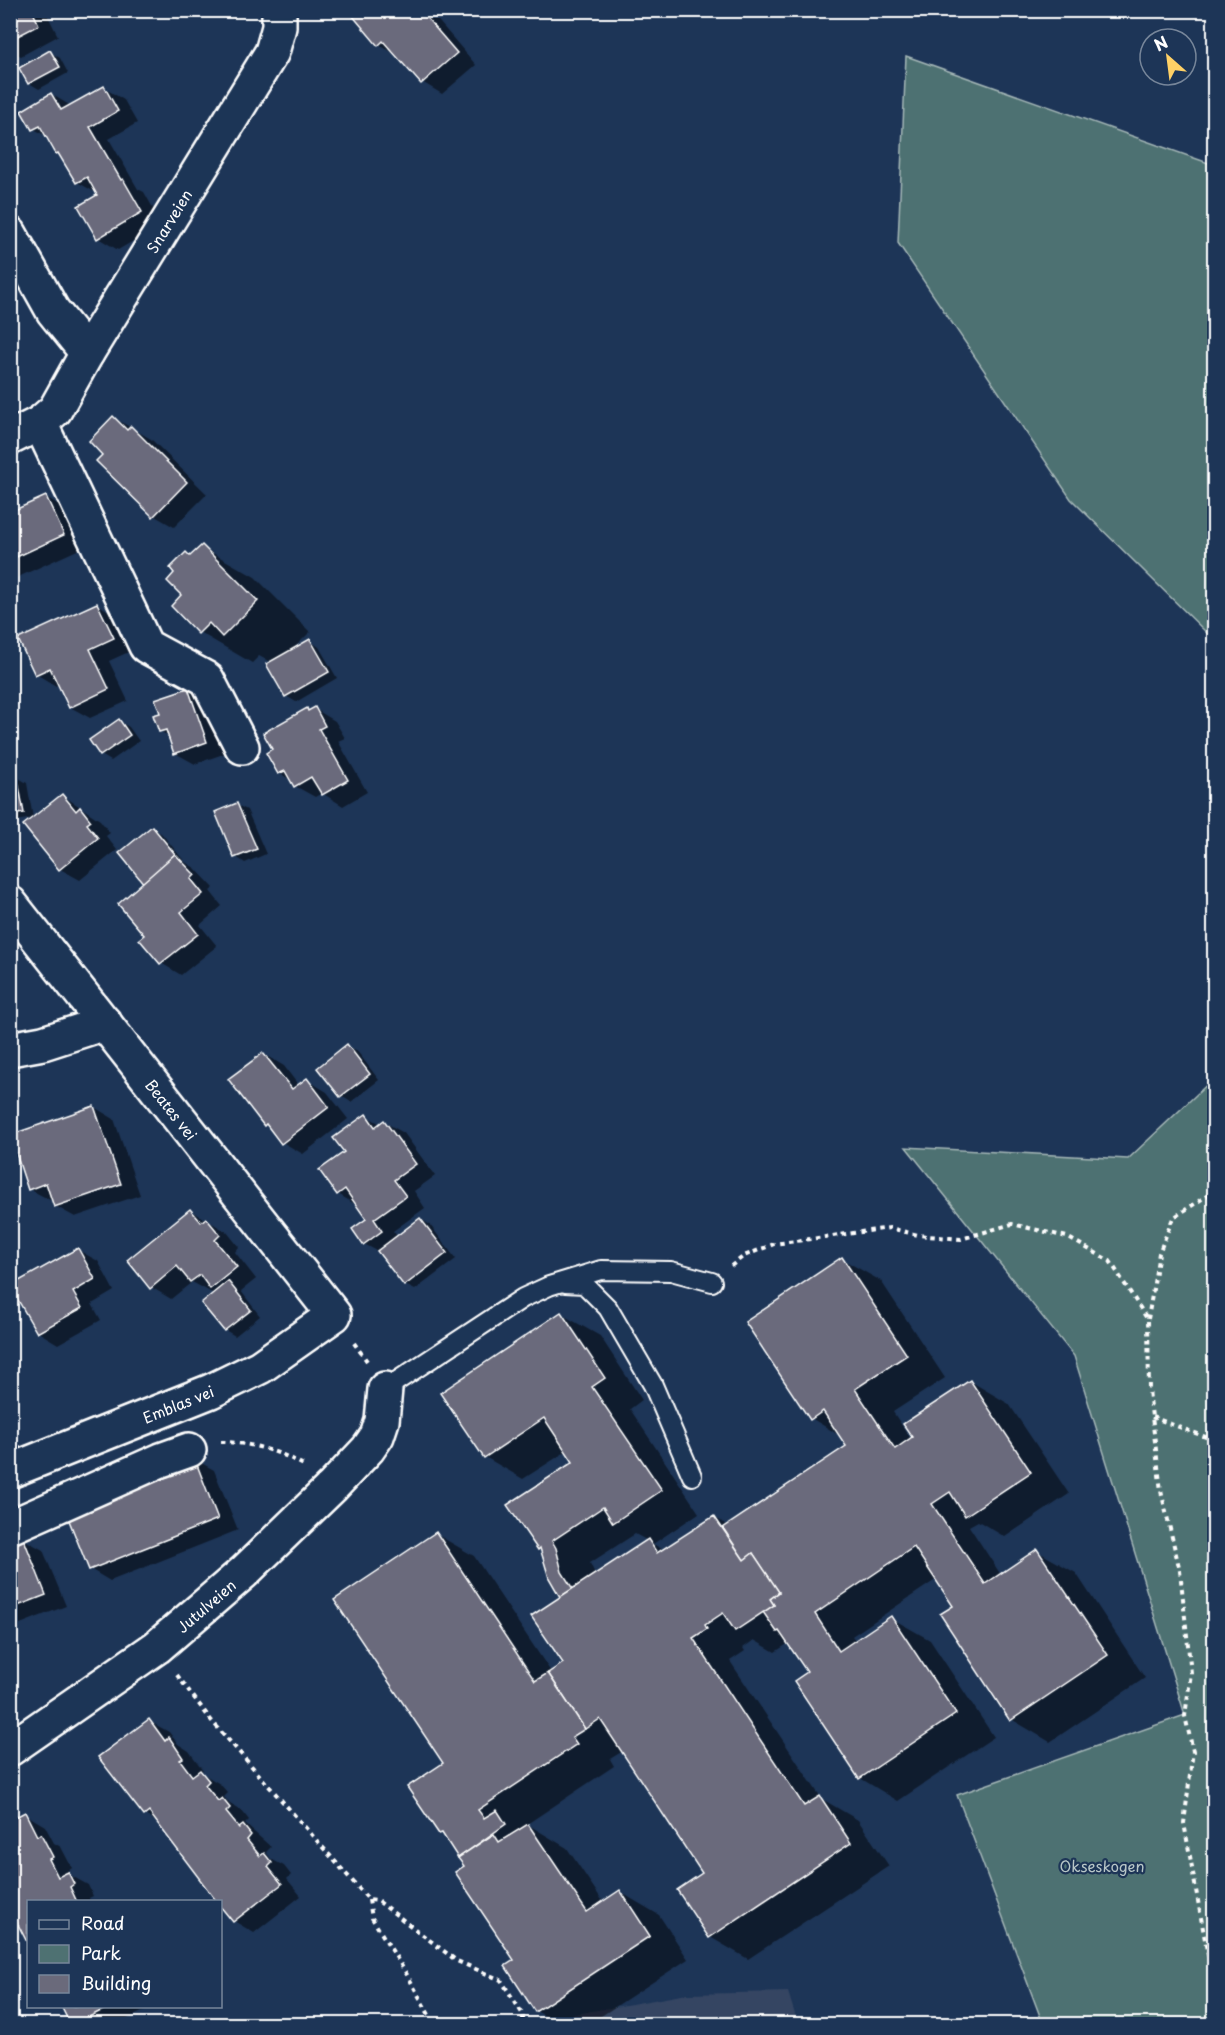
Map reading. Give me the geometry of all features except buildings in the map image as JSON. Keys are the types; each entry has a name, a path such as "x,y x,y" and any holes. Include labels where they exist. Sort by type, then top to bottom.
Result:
{"street":[{"name":"Snarveien","path":"10,438 40,423 56,410 87,353 272,52 279,27 279,10"},
{"path":"10,234 52,311 87,353"},
{"path":"40,423 146,646 207,679 242,747"},
{"name":"Beates vei","path":"10,903 334,1316"},
{"path":"10,1048 43,1043 105,1023"},
{"name":"Emblas vei","path":"10,1471 211,1391 260,1367 334,1316"},
{"name":"Jutulveien","path":"10,1749 157,1647 244,1572 368,1449 377,1436 382,1421 385,1389"},
{"path":"10,1527 161,1460 189,1450"}],"lane":[{"path":"385,1389 523,1298 549,1286 601,1270 671,1271 712,1282"},
{"path":"563,1282 584,1284 608,1308 653,1385 692,1476"}],"path":[{"path":"1215,1191 1173,1218 1159,1253 1148,1320 1149,1390 1161,1491 1180,1571 1191,1673 1185,1716 1193,1751 1184,1823 1207,1951 1215,1974"},
{"path":"712,1282 744,1256 774,1244 890,1228 918,1235 961,1239 1012,1224 1067,1237 1110,1261 1148,1320"},
{"path":"334,1316 385,1389"},
{"path":"1152,1417 1215,1440"},
{"path":"189,1450 223,1442 242,1444 295,1460 333,1486"},
{"path":"157,1647 211,1720 369,1900 372,1918 410,1978 434,2025"},
{"path":"369,1900 378,1901 457,1961 501,1980 522,2013 524,2025"}],"shaded area":[{"path":"788,1992 798,2024 520,2024 687,1994"}],"green space":[{"path":"906,56 1214,165 1214,640 1071,499 898,243"},
{"name":"Okseskogen","path":"1214,1078 1214,2024 1043,2024 957,1795 1185,1715 1074,1356 906,1147 1128,1159"}]}
